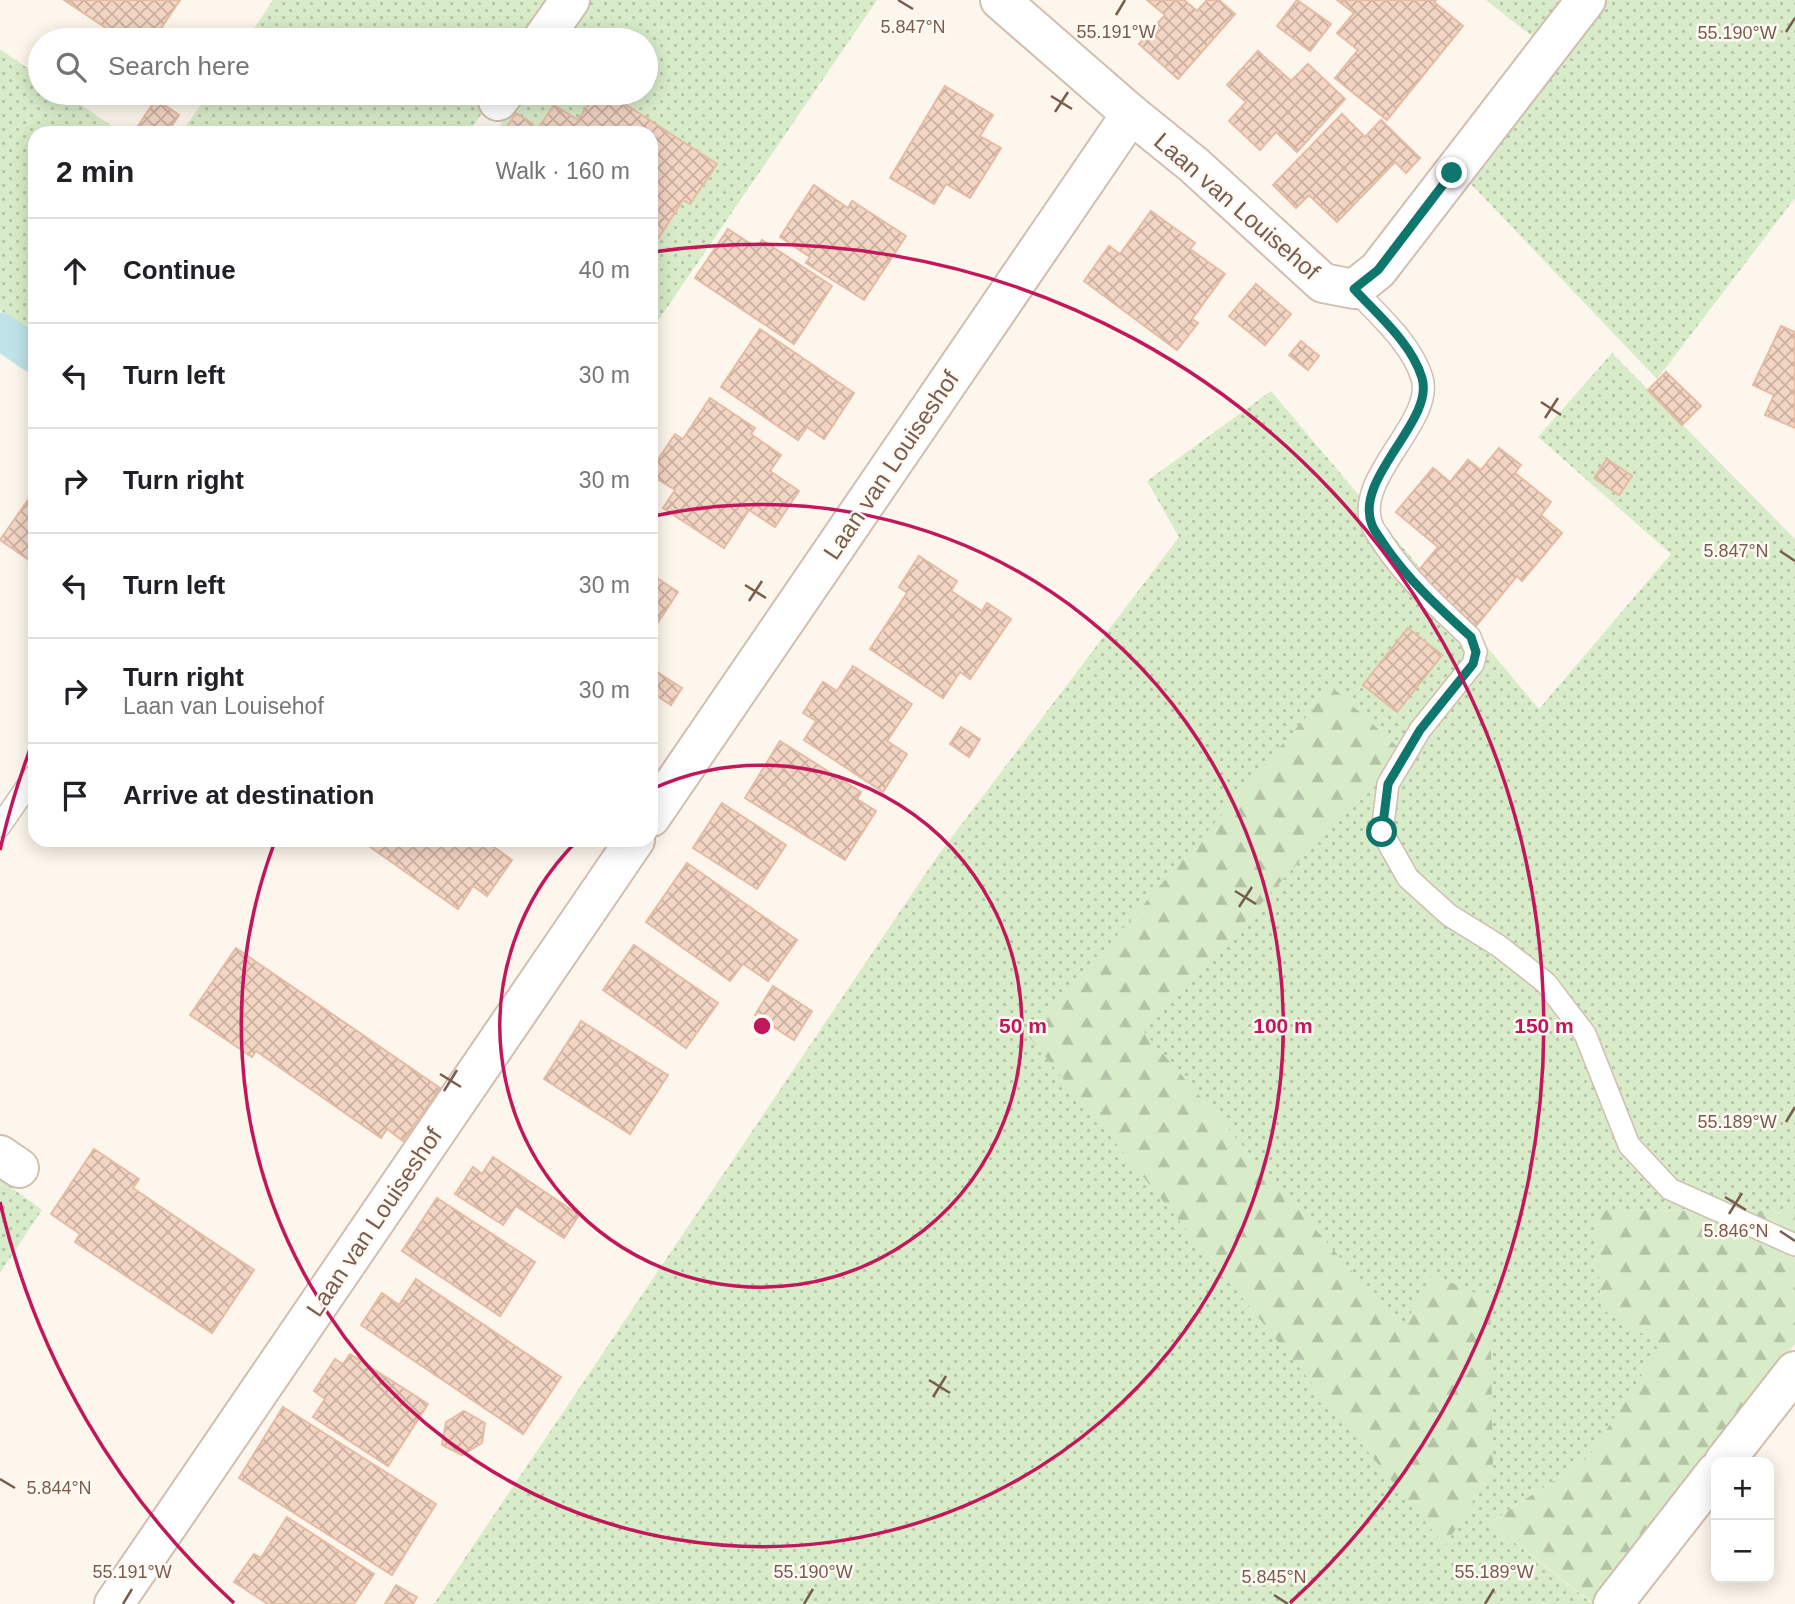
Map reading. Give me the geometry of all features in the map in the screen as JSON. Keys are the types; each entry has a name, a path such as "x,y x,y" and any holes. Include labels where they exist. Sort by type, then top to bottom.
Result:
{"street":[{"path":"550,28 570,0"},
{"name":"Laan van Louisehof","path":"1000,0 1194,165 1323,283 1354,289"},
{"path":"1354,289 1378,270 1586,0"},
{"name":"Laan van Louiseshof","path":"658,807 1131,114"},
{"name":"Laan van Louiseshof","path":"114,1604 630,847"},
{"path":"1728,1457 1795,1371"},
{"path":"1614,1604 1711,1478"}],"lane":[{"path":"1354,289 1398,337 1417,365 1423,380 1425,397 1376,484 1370,501 1371,524 1396,563 1471,637 1476,652 1473,664 1420,730 1388,784 1382,832 1408,878 1449,915 1499,946 1546,983 1585,1034 1629,1145 1670,1189 1795,1245"},
{"path":"0,826 28,785"}],"green space":[{"path":"273,0 561,0 541,28 254,28"},
{"path":"587,0 877,0 658,321 658,126 500,126 515,105 658,105 658,28 567,28"},
{"path":"1486,0 1564,0 1534,38"},
{"path":"1606,0 1795,0 1795,198 1657,379 1468,181"},
{"path":"0,49 28,69 28,105 81,105 112,126 28,126 28,329 0,310"},
{"path":"201,105 488,105 473,126 186,126"},
{"path":"1612,353 1795,539 1795,1211 1595,1210 1662,1345 1589,1457 1490,1523 1593,1604 434,1604 936,858 1179,537 1147,481 1271,391 1539,709 1671,554 1538,437"},
{"path":"1332,687 1401,750 1144,1032 1402,1329 1432,1275 1490,1299 1493,1469 1445,1546 1029,1037"},
{"path":"0,1179 42,1210 0,1273"},
{"path":"1595,1210 1795,1211 1795,1344 1594,1604 1490,1523 1589,1457 1661,1345 1601,1309"}],"building":[{"path":"64,0 180,0 161,28 106,28"},
{"path":"1147,0 1184,0 1197,11 1207,0 1219,0 1235,14 1178,79 1139,44 1165,15"},
{"path":"1297,0 1331,24 1310,51 1277,26"},
{"path":"1337,0 1436,0 1434,2 1463,26 1387,120 1335,78 1358,50 1337,33 1354,13"},
{"path":"1258,51 1291,81 1308,64 1345,99 1297,152 1276,132 1260,150 1229,121 1246,102 1227,85"},
{"path":"945,86 993,115 980,136 1001,148 970,198 946,184 934,204 890,178"},
{"path":"152,105 165,105 179,115 172,126 138,126"},
{"path":"554,105 578,120 588,105 626,105 717,164 690,204 683,200 658,238 658,126 540,126"},
{"path":"516,113 533,124 532,126 508,126"},
{"path":"1342,114 1365,137 1381,120 1420,158 1406,173 1395,162 1337,222 1309,195 1296,208 1273,185"},
{"path":"814,185 848,208 852,201 906,236 864,300 806,263 810,257 780,237"},
{"path":"1151,211 1195,243 1190,249 1225,274 1192,319 1198,323 1177,350 1084,281 1109,246 1120,254"},
{"path":"728,229 757,248 762,240 832,286 794,344 695,278"},
{"path":"1256,284 1291,314 1265,345 1229,316"},
{"path":"1781,326 1795,332 1795,428 1765,415 1774,395 1753,385"},
{"path":"760,329 854,393 824,439 807,427 798,440 721,387"},
{"path":"1301,341 1319,356 1308,370 1289,355"},
{"path":"1666,372 1701,406 1682,425 1648,390"},
{"path":"710,398 755,428 751,434 781,455 770,471 799,491 775,527 749,510 724,548 663,508 675,490 658,479 658,460 675,434 683,439"},
{"path":"1499,448 1521,465 1515,473 1551,502 1541,515 1562,533 1522,581 1517,576 1476,626 1414,576 1438,547 1396,512 1433,468 1450,482 1468,460 1481,470"},
{"path":"1607,459 1632,476 1619,495 1594,478"},
{"path":"28,500 28,559 0,540"},
{"path":"919,556 957,581 951,591 982,611 987,603 1011,619 970,679 960,672 943,698 870,649 907,593 899,587"},
{"path":"658,579 678,592 658,622"},
{"path":"1408,628 1442,655 1397,712 1363,685"},
{"path":"853,666 912,704 887,741 907,754 883,792 804,740 816,721 803,713 823,682 837,691"},
{"path":"658,673 682,688 671,705 658,697"},
{"path":"961,727 980,739 969,757 950,744"},
{"path":"780,741 861,792 857,799 876,811 845,860 745,798"},
{"path":"722,803 786,845 757,889 693,848"},
{"path":"370,847 494,847 512,860 487,896 473,886 458,909"},
{"path":"687,863 797,940 768,981 743,964 730,981 646,922"},
{"path":"634,945 718,1003 686,1048 603,990"},
{"path":"236,948 440,1088 403,1141 387,1129 381,1138 256,1051 252,1057 190,1015"},
{"path":"773,986 812,1011 794,1040 755,1015"},
{"path":"581,1021 668,1075 630,1134 544,1079"},
{"path":"94,1149 139,1179 133,1188 254,1270 212,1333 75,1242 80,1234 51,1214"},
{"path":"493,1157 579,1215 564,1238 516,1206 503,1225 455,1194 473,1167 482,1174"},
{"path":"437,1198 535,1262 500,1316 402,1251"},
{"path":"416,1279 561,1377 523,1434 361,1325 382,1293 399,1305"},
{"path":"350,1354 428,1404 388,1466 313,1417 325,1399 314,1391 335,1359 343,1364"},
{"path":"283,1407 436,1504 392,1575 239,1478"},
{"path":"464,1411 485,1423 482,1443 462,1455 442,1445 446,1422"},
{"path":"287,1517 374,1574 354,1604 268,1604 234,1582 254,1554 261,1558"},
{"path":"396,1585 417,1597 413,1604 385,1604"}],"waterway":[{"path":"0,331 28,350"}],"route":[{"path":"1382,832 1388,784 1420,730 1473,664 1476,652 1471,637 1396,563 1371,524 1370,501 1376,484 1425,397 1423,380 1417,365 1398,337 1354,289 1378,270 1452,173"}]}
